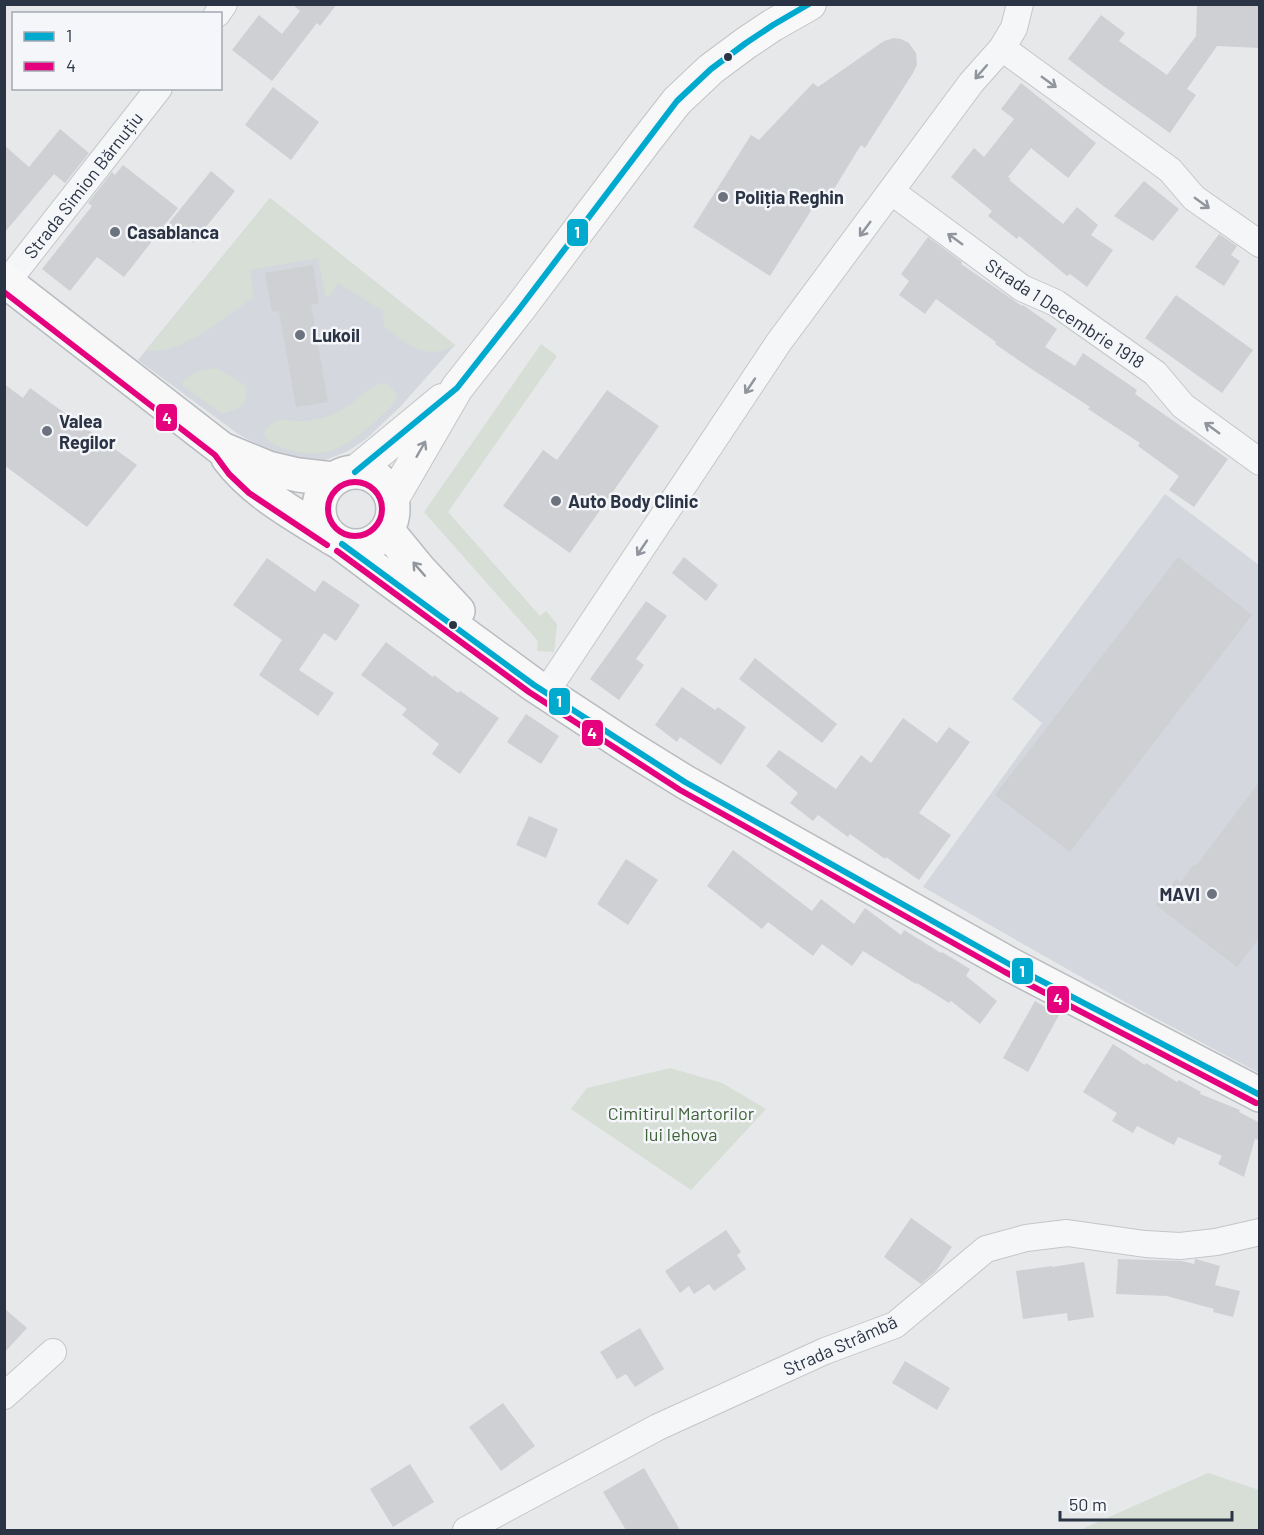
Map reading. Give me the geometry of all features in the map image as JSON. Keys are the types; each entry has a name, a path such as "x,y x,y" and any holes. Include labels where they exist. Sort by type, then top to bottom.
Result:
{"highway":[{"path":"6,281 222,449 268,468 298,475 344,476 367,473 378,479 387,488 389,515 403,551 445,598 540,688"},
{"path":"222,449 236,468 255,486 337,541 540,688 633,750 685,782 1009,964 1260,1095"},
{"path":"344,476 325,487 318,508 325,530 337,541 355,547 367,545 378,539 389,515"}],"main road":[{"path":"389,515 457,388 677,101 711,69 773,25 810,4"},
{"path":"344,476 457,388"}],"street":[{"path":"540,688 779,342 971,83 1002,48 1014,28 1020,4"},
{"path":"1002,48 1170,170 1194,198 1260,244"},
{"name":"Strada Simion Bărnuțiu","path":"6,281 157,90"},
{"name":"Strada 1 Decembrie 1918","path":"892,192 1022,288 1056,303 1155,373 1183,406 1260,462"},
{"name":"Strada Strâmbă","path":"466,1530 658,1427 825,1351 895,1325 986,1249 1026,1238 1067,1233 1145,1244 1180,1246 1216,1242 1260,1232"},
{"path":"4,1396 53,1352"}],"shaded area":[{"path":"270,198 455,345 400,407 366,439 348,451 323,461 302,460 272,452 238,434 138,360"},
{"path":"1165,494 1259,565 1259,1073 1127,1003 923,887 1042,723 1012,699"}],"green space":[{"path":"270,198 455,345 435,352 417,349 384,327 383,311 338,283 328,297 325,295 318,258 250,270 254,297 189,341 160,351 146,351"},
{"path":"541,344 557,356 448,512 540,616 546,611 557,624 554,652 537,651 538,641 424,512"},
{"path":"217,368 246,386 247,393 241,406 221,413 182,383 202,370"},
{"path":"381,383 387,383 392,388 397,397 393,404 366,430 337,449 303,453 276,445 269,441 264,433 277,421 307,421 331,415"},
{"name":"Cimitirul Martorilor lui Iehova","path":"670,1068 722,1083 766,1109 691,1190 571,1109 587,1088"},
{"path":"1208,1473 1259,1490 1259,1530 1080,1530"}],"building":[{"path":"292,4 337,4 320,26 317,23 272,81 232,50 259,15 282,34 300,11"},
{"path":"1197,4 1260,4 1260,48 1217,46 1187,89 1196,95 1170,133 1068,59 1101,15 1125,33 1119,41 1167,75 1196,36"},
{"path":"894,38 909,43 916,53 917,65 913,73 865,148 861,145 826,202 819,198 770,276 693,227 751,135 759,140 813,83 818,87 884,41"},
{"path":"1021,83 1096,143 1068,178 1031,148 1008,177 1063,224 1077,207 1098,225 1091,235 1113,250 1087,287 1070,274 1067,276 1019,236 1017,239 988,216 992,211 951,177 974,148 984,157 1014,119 1001,109"},
{"path":"273,87 319,122 291,160 245,125"},
{"path":"60,129 89,153 65,183 54,174 4,233 4,145 29,167"},
{"name":"Casablanca","path":"123,165 178,208 124,277 97,257 70,291 42,269 92,206 88,203 112,172 115,175"},
{"path":"211,171 235,191 193,243 169,223"},
{"path":"1144,181 1179,209 1153,241 1114,216"},
{"path":"1219,234 1237,246 1231,255 1240,261 1224,286 1195,267"},
{"path":"928,237 962,262 961,264 1057,329 1045,347 1075,366 1083,353 1137,390 1135,394 1228,459 1194,507 1169,490 1179,476 1138,446 1140,443 1088,409 1090,407 995,344 996,342 936,299 925,314 899,295 909,281 901,274"},
{"name":"Lukoil","path":"313,265 319,303 311,305 328,402 296,407 279,311 272,312 265,273"},
{"path":"1176,295 1253,350 1222,393 1145,338"},
{"name":"Valea Regilor","path":"4,384 23,398 30,388 137,465 87,527 4,465"},
{"path":"607,390 659,426 570,553 503,506 543,450 557,460"},
{"path":"684,557 718,585 706,601 672,573"},
{"path":"1178,557 1252,615 1070,852 995,795"},
{"path":"267,558 315,592 323,580 360,605 336,641 324,633 299,670 334,693 318,716 259,675 282,640 233,605"},
{"path":"646,601 667,616 636,659 644,665 619,700 590,679"},
{"path":"386,642 433,677 434,675 458,693 460,691 499,718 460,774 432,754 439,744 402,715 407,709 361,675"},
{"path":"755,658 837,724 822,743 739,679"},
{"path":"682,687 715,710 718,707 746,727 721,765 680,737 677,742 655,725"},
{"path":"526,714 559,736 541,764 507,742"},
{"path":"903,718 937,743 949,727 970,742 919,813 951,835 919,880 850,834 848,837 818,815 813,821 790,803 798,793 766,766 779,750 836,789 861,755 871,763"},
{"name":"MAVI","path":"1260,781 1260,937 1237,967 1156,905 1176,879 1181,882 1194,864 1196,866"},
{"path":"529,816 558,829 546,858 516,845"},
{"path":"733,850 812,911 821,899 854,924 865,908 901,935 904,930 970,969 966,976 997,1001 980,1024 951,1001 949,1003 863,951 852,966 822,944 813,956 768,922 762,929 707,886"},
{"path":"626,859 658,880 628,925 597,904"},
{"path":"1035,1001 1059,1015 1028,1072 1003,1058"},
{"path":"1113,1044 1145,1065 1146,1063 1177,1082 1179,1080 1201,1092 1200,1094 1240,1110 1239,1112 1260,1123 1260,1140 1255,1139 1244,1177 1218,1164 1222,1156 1178,1137 1174,1145 1137,1126 1133,1133 1112,1121 1117,1113 1083,1092"},
{"path":"911,1218 952,1247 936,1271 921,1284 884,1257"},
{"path":"726,1230 741,1252 737,1255 746,1269 714,1291 709,1284 694,1294 689,1286 680,1293 665,1271"},
{"path":"1118,1259 1182,1261 1194,1264 1196,1259 1220,1266 1215,1285 1240,1291 1233,1317 1213,1312 1214,1309 1167,1296 1116,1294"},
{"path":"1084,1262 1094,1317 1068,1321 1067,1313 1023,1319 1016,1271"},
{"path":"4,1308 27,1328 4,1353"},
{"path":"640,1328 664,1369 635,1387 626,1374 617,1379 600,1352"},
{"path":"905,1361 950,1388 937,1410 892,1383"},
{"path":"503,1403 535,1446 501,1471 469,1427"},
{"path":"410,1464 434,1502 393,1527 370,1489"},
{"path":"644,1468 680,1530 626,1530 603,1492"}],"transit line":[{"name":"1","path":"355,472 457,388 677,101 711,69 746,43 809,4"},
{"name":"4","path":"4,292 215,455 229,474 249,493 327,545"},
{"name":"4","path":"350,482 360,482 370,486 378,494 382,509 378,524 370,532 360,536 350,536 340,532 332,524 328,514 328,504 332,494 340,486 350,482"},
{"name":"1","path":"342,544 534,685 685,782 1009,964 1260,1095"},
{"name":"4","path":"337,551 529,692 680,790 1005,972 1256,1103"}],"place":[{"name":"Poliția Reghin","path":"723,197"},
{"name":"Casablanca","path":"115,232"},
{"name":"Lukoil","path":"300,335"},
{"name":"Valea Regilor","path":"47,431"},
{"name":"Auto Body Clinic","path":"556,501"},
{"name":"MAVI","path":"1212,894"}]}
